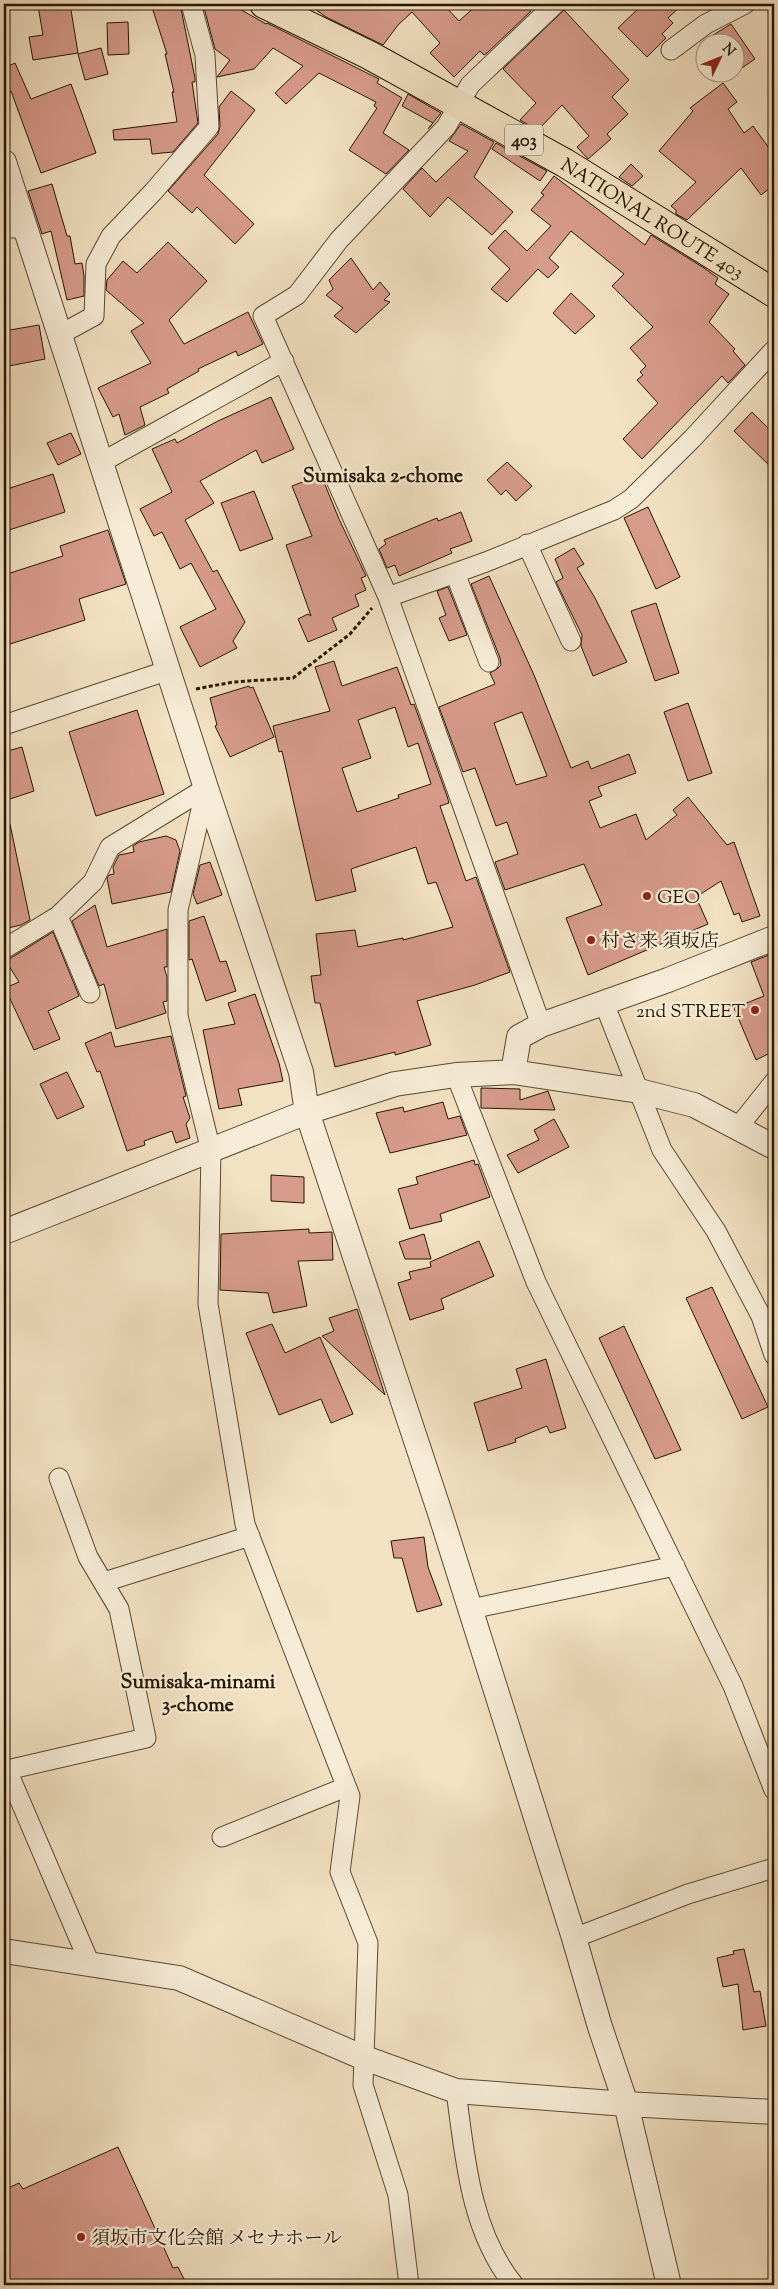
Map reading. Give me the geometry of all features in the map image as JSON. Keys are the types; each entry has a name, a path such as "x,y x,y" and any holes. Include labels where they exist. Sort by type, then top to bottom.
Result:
{"highway":[{"name":"NATIONAL ROUTE 403","path":"264,4 369,55 565,163 774,293"}],"street":[{"path":"60,335 94,316 96,264 111,236 153,192 209,127 205,55 191,4"},
{"path":"541,1025 388,597 263,316 297,295 339,240 446,127 470,84 555,4"},
{"path":"672,50 706,24 745,4"},
{"path":"4,162 14,228 60,335 300,1072 307,1112 471,1609 600,2027 626,2104 669,2285"},
{"path":"388,597 455,573 614,510 631,499 692,439 774,350"},
{"path":"102,462 284,360"},
{"path":"527,544 571,641"},
{"path":"455,573 489,662"},
{"path":"4,725 169,670"},
{"path":"4,949 58,916 93,882 110,847 206,788"},
{"path":"206,788 178,910 178,1016 211,1151 208,1304 245,1524 350,1796 340,1872 368,1942 362,2057 363,2085 398,2195 409,2285"},
{"path":"58,916 90,993"},
{"path":"513,1072 519,1037 541,1025 774,938"},
{"path":"604,1003 662,1150 716,1231 761,1316 774,1355"},
{"path":"4,1232 307,1112 395,1084 456,1075 513,1072 639,1091 694,1105 739,1126 774,1147"},
{"path":"456,1075 536,1282 733,1686 774,1790"},
{"path":"739,1126 774,1082"},
{"path":"59,1478 88,1557 119,1609 146,1738 7,1770 90,1964"},
{"path":"104,1582 250,1536"},
{"path":"471,1609 674,1566"},
{"path":"222,1838 346,1787"},
{"path":"574,1938 688,1894 774,1868"},
{"path":"4,1951 179,1978 362,2057 456,2090 626,2104 774,2112"},
{"path":"456,2090 466,2166 476,2206 488,2246 503,2272 514,2285"}],"path":[{"path":"176,693 233,682 293,678 350,634 373,606 388,597"}],"building":[{"path":"70,4 78,53 33,60 29,37 43,35 38,6"},
{"path":"151,4 180,4 195,78 195,82 192,82 198,123 173,152 152,154 150,139 114,140 113,130 177,122 172,92 174,92 165,54 167,54"},
{"path":"203,4 231,4 266,24 379,79 377,83 402,98 383,133 409,150 386,174 349,150 377,108 374,106 376,102 319,73 286,104 275,93 303,66 273,48 254,69 217,77 230,60 215,49"},
{"path":"308,4 443,4 459,21 478,4 524,4 531,11 487,53 484,55 480,51 454,77 430,53 440,43 412,12 398,25 383,45 326,17"},
{"path":"643,4 683,4 668,18 673,23 662,34 666,38 647,57 618,28"},
{"path":"564,10 629,80 612,97 628,114 607,134 611,139 588,159 577,147 589,136 562,105 538,130 520,120 536,103 503,69"},
{"path":"128,22 129,54 108,55 107,23"},
{"path":"731,24 736,32 718,32"},
{"path":"746,46 755,59 746,65"},
{"path":"101,48 108,74 85,80 78,54"},
{"path":"15,63 31,99 71,84 96,153 41,173 11,91 4,94 4,68"},
{"path":"723,83 737,102 728,109 744,133 753,126 774,155 774,185 761,195 741,168 687,220 676,214 676,210 671,206 696,182 659,151 693,111 690,108"},
{"path":"231,91 255,110 204,175 254,224 235,244 197,207 192,213 168,191 218,134 220,126 219,107"},
{"path":"408,94 441,113 433,123 402,106"},
{"path":"461,124 494,142 474,177 513,212 492,235 448,197 430,217 403,189 422,168 436,182 468,151 449,141"},
{"path":"496,143 547,171 540,181 492,149"},
{"path":"631,164 643,176 632,186 619,177"},
{"path":"554,176 645,245 651,235 704,268 718,278 715,284 729,294 709,322 735,349 733,351 745,365 728,383 722,376 642,459 623,439 658,403 637,380 643,375 640,372 646,366 630,348 653,327 612,286 624,274 571,231 549,258 559,267 548,278 538,269 507,302 491,289 510,269 488,248 505,230 527,251 551,226 531,210 544,195 541,193"},
{"path":"52,184 67,236 70,236 75,264 82,263 84,276 84,296 67,300 51,231 42,234 28,191"},
{"path":"168,242 207,281 169,320 184,344 248,312 263,344 238,356 236,351 198,369 199,371 167,389 169,393 140,407 145,425 125,435 119,414 113,417 98,388 151,363 131,331 144,323 106,290 107,280 123,261 137,273"},
{"path":"351,258 373,290 380,282 390,294 384,300 390,302 356,333 334,316 343,308 326,295 333,289 329,280"},
{"path":"571,293 595,316 575,334 553,313"},
{"path":"39,325 45,359 4,367 4,331"},
{"path":"271,397 294,449 262,463 256,450 200,481 214,503 185,520 213,572 217,570 245,622 233,641 237,648 200,667 180,627 216,609 191,563 180,569 162,532 154,536 140,509 172,492 152,449 175,439 177,443 218,421"},
{"path":"752,412 774,434 774,470 734,431"},
{"path":"71,433 81,454 58,465 47,443"},
{"path":"507,462 532,486 516,501 506,490 501,495 487,480"},
{"path":"53,474 65,512 6,531 4,523 4,490"},
{"path":"321,475 366,576 361,578 366,590 355,595 359,606 332,618 337,630 308,642 298,619 308,614 311,616 286,545 312,536 292,486"},
{"path":"254,491 273,539 240,551 221,503"},
{"path":"648,507 680,577 656,589 624,518"},
{"path":"461,512 472,541 450,549 452,553 399,576 395,565 387,568 379,549 386,544 384,540 437,518 438,521"},
{"path":"108,530 126,584 79,599 85,620 4,646 4,575 63,556 60,546"},
{"path":"574,548 584,564 577,568 595,598 627,662 593,676 581,646 582,635 556,582 563,578 555,559"},
{"path":"489,576 534,675 571,768 588,761 591,769 629,754 636,773 598,787 602,796 589,801 600,828 636,814 646,840 677,815 673,810 688,797 727,845 734,842 760,916 742,922 739,913 734,915 721,881 696,897 708,924 588,975 566,918 602,905 584,864 505,890 495,862 518,854 507,822 496,826 475,768 463,772 439,707 495,684 490,673 501,665 471,584","holes":["522,712 547,776 516,785 494,723"]},
{"path":"448,587 467,635 449,641 439,618 446,615 437,591"},
{"path":"656,603 679,673 655,681 631,611"},
{"path":"334,661 342,686 397,667 411,705 414,704 447,796 449,803 440,806 466,881 476,877 510,972 475,985 417,1001 431,1045 395,1055 395,1052 335,1067 320,1003 315,1003 311,976 321,975 316,934 355,930 358,947 403,938 403,940 453,927 436,882 428,884 416,847 351,869 356,891 316,901 282,751 279,752 273,726 330,711 315,667","holes":["395,707 408,747 418,743 431,784 398,795 399,798 357,812 342,768 371,758 358,720"]},
{"path":"249,686 250,688 253,687 274,737 230,757 215,726 217,725 210,698"},
{"path":"688,703 712,773 688,781 664,712"},
{"path":"137,710 164,794 96,816 69,732"},
{"path":"22,747 34,791 4,801 4,752"},
{"path":"4,824 10,824 30,920 21,925 4,929"},
{"path":"166,836 176,840 180,851 171,892 112,904 107,878 109,875 114,874 113,867 119,855 134,852 133,846 139,842"},
{"path":"210,862 222,895 197,904 193,894 200,865"},
{"path":"95,905 107,947 167,929 167,967 164,967 167,977 167,1001 163,1002 166,1013 116,1029 104,984 99,986 72,921"},
{"path":"204,916 220,962 226,961 236,991 206,1001 192,959 189,960 189,921"},
{"path":"53,932 79,996 48,1011 60,1039 34,1050 5,988 19,982 6,961"},
{"path":"774,953 774,1051 756,1060 734,1008 764,996 751,962"},
{"path":"255,994 279,1063 283,1081 238,1089 242,1105 219,1109 203,1030 235,1024 228,1003"},
{"path":"111,1032 115,1047 171,1036 186,1096 183,1097 190,1118 186,1124 190,1138 176,1143 172,1131 144,1141 145,1145 127,1151 100,1071 97,1072 85,1043"},
{"path":"67,1072 84,1107 57,1119 40,1084"},
{"path":"481,1088 520,1089 520,1100 548,1091 555,1110 481,1108"},
{"path":"443,1102 448,1119 460,1116 467,1135 390,1153 376,1113 403,1107 404,1112"},
{"path":"554,1119 569,1147 518,1173 507,1155 539,1140 534,1130"},
{"path":"474,1160 475,1165 478,1164 490,1197 440,1214 442,1221 410,1229 398,1189 418,1184 416,1177"},
{"path":"271,1175 304,1177 304,1203 271,1201"},
{"path":"309,1229 309,1233 332,1232 333,1260 298,1261 307,1306 273,1313 268,1293 220,1290 221,1234"},
{"path":"424,1234 431,1259 405,1259 399,1242"},
{"path":"479,1241 494,1276 441,1299 444,1309 410,1320 398,1283 411,1279 409,1272 431,1267 430,1262"},
{"path":"712,1287 768,1407 742,1419 686,1298"},
{"path":"357,1309 385,1395 322,1336 334,1331 329,1318"},
{"path":"272,1324 285,1353 320,1337 353,1414 331,1423 321,1399 279,1415 246,1333"},
{"path":"624,1326 681,1450 655,1459 599,1338"},
{"path":"546,1359 566,1428 550,1433 547,1426 515,1439 516,1442 488,1451 474,1403 522,1388 516,1369"},
{"path":"424,1537 428,1567 442,1605 417,1612 402,1558 394,1558 391,1541"},
{"path":"744,1949 754,1992 760,1991 766,2026 743,2030 738,1984 723,1987 717,1958 734,1954 733,1951"},
{"name":"須坂市文化会館 メセナホール","path":"118,2147 173,2268 178,2267 187,2285 4,2285 4,2190 19,2183 23,2189"}],"place":[{"name":"GEO","path":"647,896"},
{"name":"村さ来 須坂店","path":"591,940"},
{"name":"2nd STREET","path":"755,1010"},
{"name":"須坂市文化会館 メセナホール","path":"81,2237"}],"district":[{"name":"Sumisaka 2-chome","path":"383,475"},
{"name":"Sumisaka-minami 3-chome","path":"198,1692"}]}
